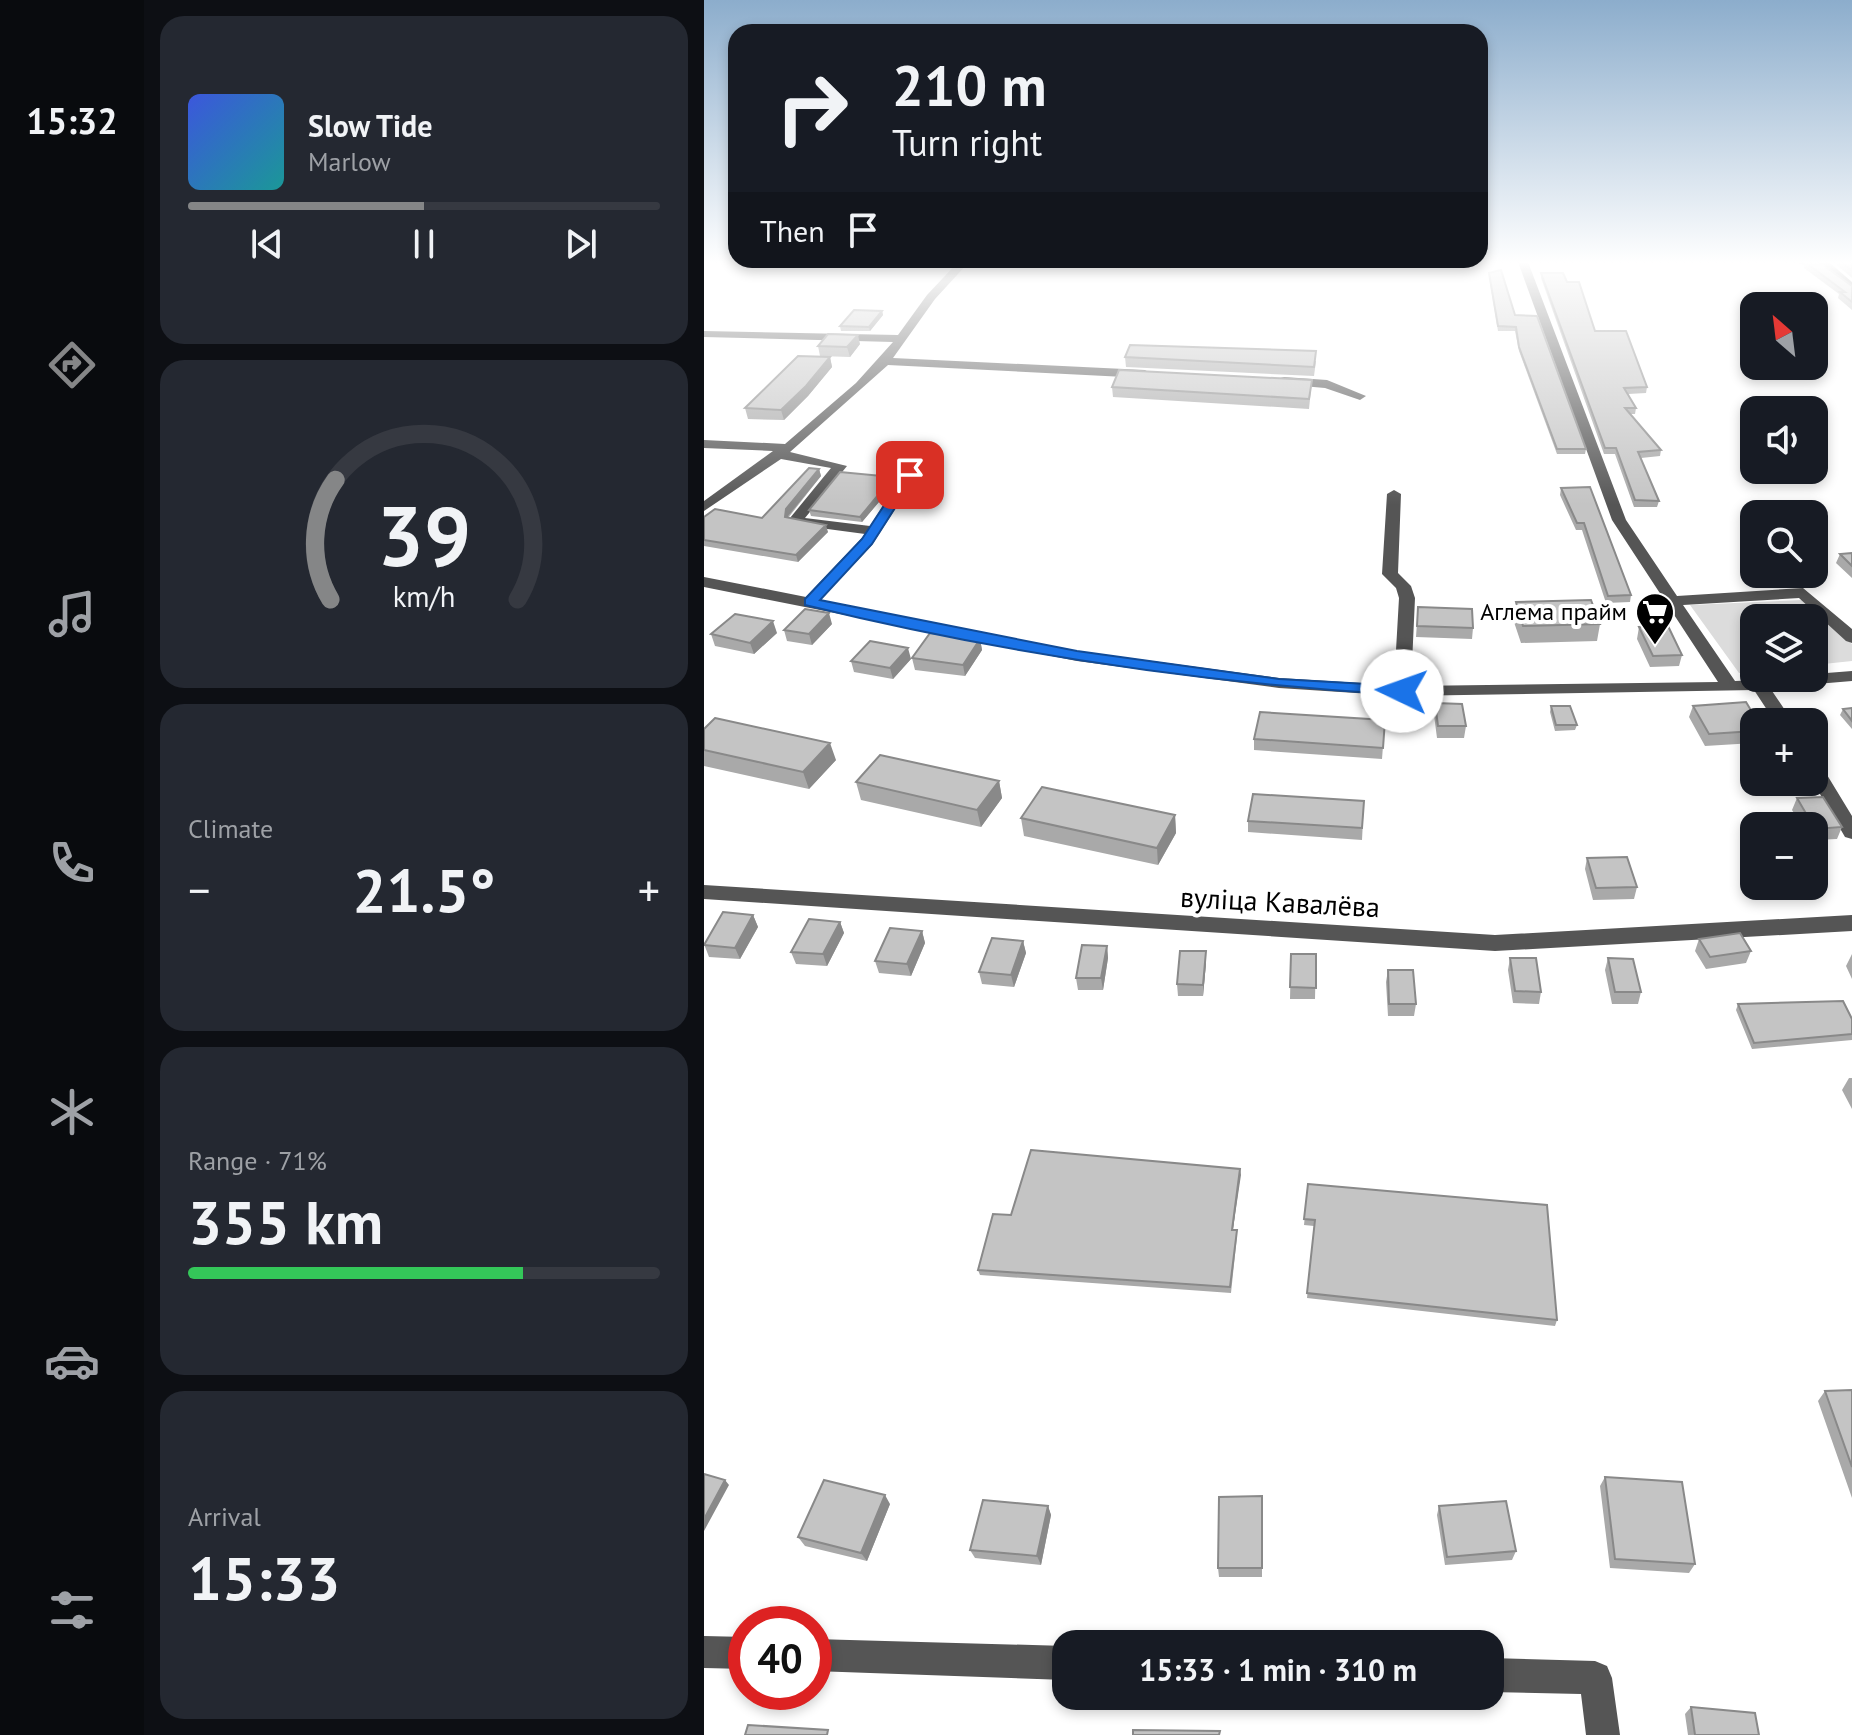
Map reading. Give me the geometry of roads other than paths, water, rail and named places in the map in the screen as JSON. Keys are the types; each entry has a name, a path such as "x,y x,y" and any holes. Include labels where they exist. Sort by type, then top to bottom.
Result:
{"street":[{"path":"704,507 783,451 885,361 899,343"},
{"path":"1553,343 1619,520 1730,687"},
{"path":"885,361 1154,375"},
{"path":"1264,380 1327,384 1360,396"},
{"path":"704,444 783,451 840,466 795,521 872,531"},
{"path":"810,602 867,542 910,475"},
{"path":"1394,494 1390,574 1403,586 1407,598 1402,691"},
{"path":"704,582 1077,656 1279,683 1402,691 1740,686"},
{"path":"1673,601 1803,593 1852,638"},
{"path":"1828,678 1852,676"},
{"path":"1828,792 1852,832"},
{"name":"вуліца Кавалёва","path":"704,892 1495,943 1852,923"},
{"path":"704,1652 728,1653"},
{"path":"832,1656 1052,1663"},
{"path":"1504,1675 1595,1678 1603,1735"}],"place":[{"name":"Аглема прайм","path":"1655,646"}]}
